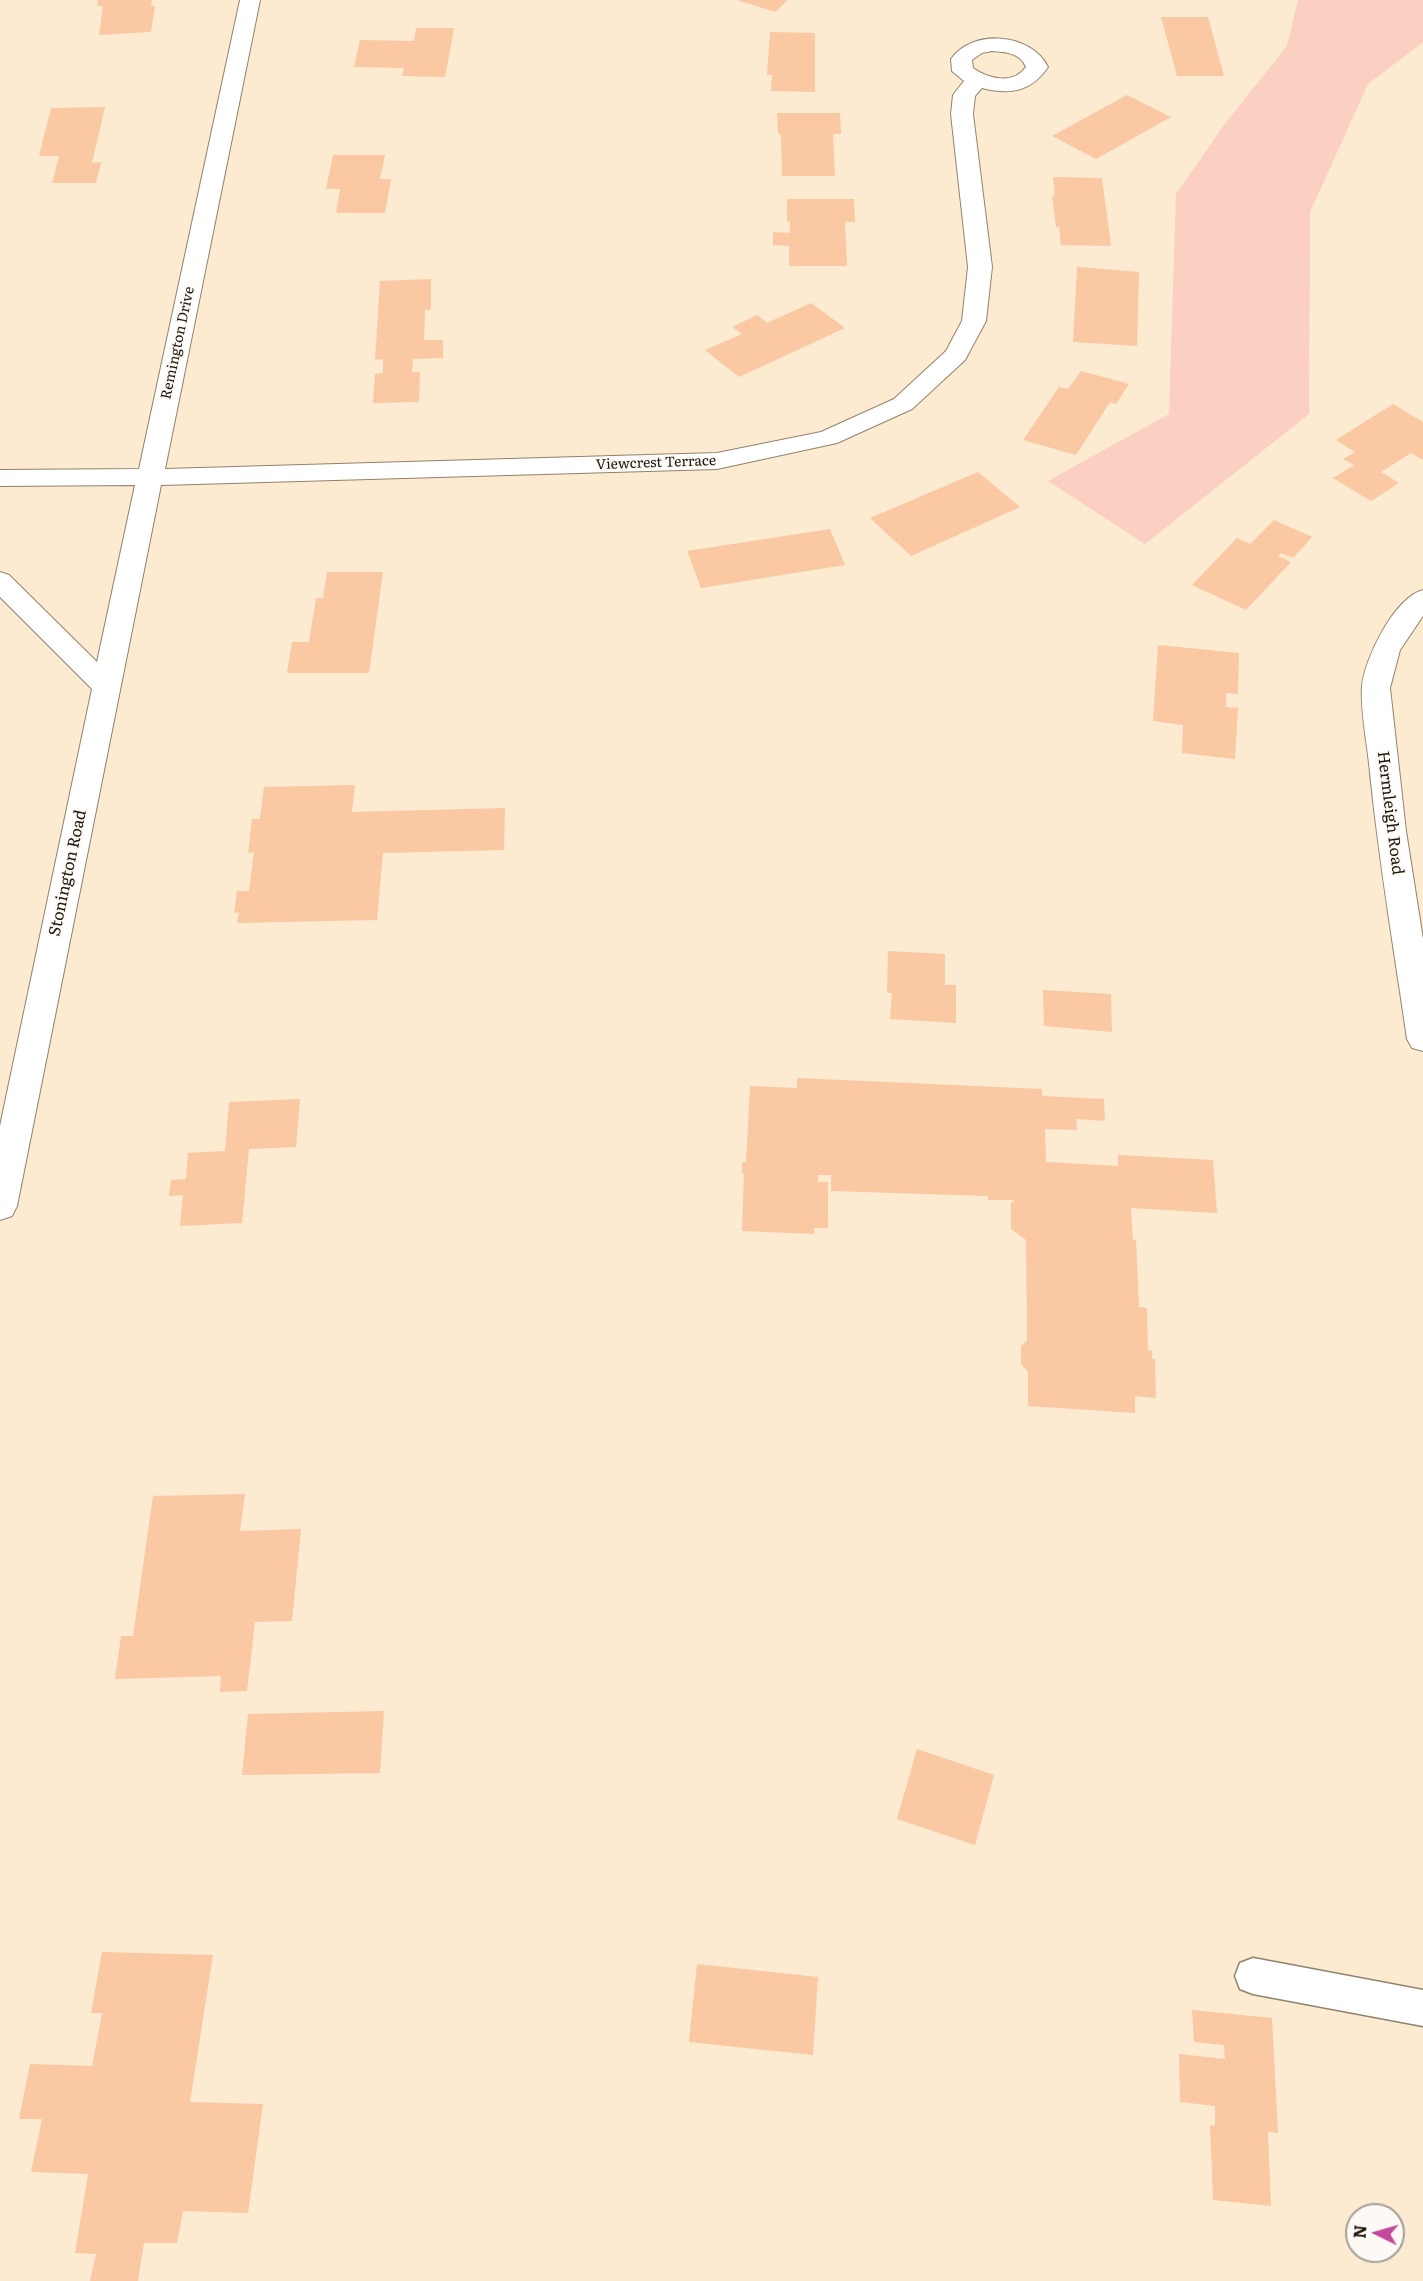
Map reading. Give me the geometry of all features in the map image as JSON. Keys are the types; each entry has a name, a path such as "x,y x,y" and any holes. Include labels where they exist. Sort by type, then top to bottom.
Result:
{"street":[{"name":"Remington Drive","path":"106,687 250,0"},
{"name":"Viewcrest Terrace","path":"150,477 717,461 828,438 903,404 956,355 974,321 980,267 962,114 964,95 977,80"},
{"path":"0,478 150,477"},
{"path":"0,581 106,687"},
{"name":"Hermleigh Road","path":"1423,599 1389,641 1379,665 1376,688 1391,831 1423,1039"},
{"name":"Stonington Road","path":"0,1206 106,687"}],"lane":[{"path":"1253,1976 1423,2008"}],"shaded area":[{"path":"1298,0 1423,0 1423,42 1368,84 1310,212 1309,414 1145,544 1048,481 1169,414 1176,194 1227,121 1287,46"}],"building":[{"path":"98,0 152,0 151,6 155,6 151,32 99,35 103,6 97,6"},
{"path":"737,0 788,0 775,12"},
{"path":"1161,17 1208,17 1224,76 1177,76"},
{"path":"416,28 454,28 445,77 402,76 404,68 354,67 360,40 414,41"},
{"path":"770,32 815,33 815,92 771,91 772,75 767,75"},
{"path":"1127,95 1171,117 1096,159 1052,136"},
{"path":"105,107 92,163 101,162 96,183 52,183 59,156 39,156 51,108"},
{"path":"777,113 840,113 841,134 833,134 835,176 782,176 781,134 778,134"},
{"path":"333,155 385,155 380,179 391,179 385,213 336,213 340,189 326,189"},
{"path":"1053,177 1102,178 1111,246 1061,245 1052,195 1055,196"},
{"path":"787,199 854,199 855,222 845,222 847,266 789,266 789,246 773,245 773,232 790,233 790,221 787,222"},
{"path":"1077,267 1139,272 1137,346 1073,342"},
{"path":"431,279 431,310 425,310 424,340 443,340 443,358 413,359 412,372 420,372 419,402 373,403 375,374 383,373 383,359 375,360 380,281"},
{"path":"811,303 845,328 739,377 705,350 742,334 732,327 757,315 767,323"},
{"path":"1081,371 1129,384 1116,404 1110,402 1076,455 1023,440 1059,387 1068,389"},
{"path":"1393,404 1423,422 1423,460 1411,453 1381,472 1399,483 1371,501 1333,478 1354,465 1343,459 1355,452 1336,440"},
{"path":"978,472 1020,507 911,556 870,518"},
{"path":"1274,520 1312,537 1293,558 1281,553 1278,556 1291,562 1246,610 1192,585 1237,538 1250,544"},
{"path":"830,529 845,565 701,588 687,551"},
{"path":"327,572 383,572 369,673 287,673 292,642 309,642 316,598 323,598"},
{"path":"1158,645 1239,653 1238,694 1226,693 1226,707 1238,708 1235,759 1182,753 1183,725 1153,721"},
{"path":"355,785 352,812 505,808 504,850 383,853 377,920 237,923 239,912 234,913 237,891 249,891 254,852 248,853 252,819 260,819 264,787"},
{"path":"888,951 945,954 945,985 956,985 956,1023 890,1019 892,993 887,993"},
{"path":"1043,990 1111,994 1112,1032 1044,1026"},
{"path":"797,1078 1042,1089 1042,1096 1104,1099 1105,1121 1076,1119 1077,1130 1045,1129 1046,1162 1118,1166 1118,1155 1213,1160 1217,1213 1131,1208 1133,1240 1136,1240 1139,1307 1147,1308 1148,1350 1152,1351 1152,1359 1155,1359 1156,1398 1135,1396 1135,1413 1028,1406 1028,1372 1021,1364 1021,1346 1027,1341 1026,1240 1011,1229 1011,1203 1015,1200 988,1200 988,1196 831,1191 831,1175 818,1175 818,1182 828,1182 828,1228 814,1228 814,1234 742,1231 744,1173 742,1173 742,1162 746,1162 750,1086 797,1088"},
{"path":"300,1099 296,1147 249,1149 242,1223 180,1226 183,1195 169,1196 171,1180 186,1179 188,1153 225,1151 229,1102"},
{"path":"245,1494 240,1531 301,1529 292,1621 255,1622 247,1691 220,1692 221,1676 115,1679 121,1636 133,1636 153,1496"},
{"path":"384,1711 380,1773 242,1775 248,1714"},
{"path":"917,1749 994,1775 975,1845 897,1819"},
{"path":"102,1952 213,1955 190,2102 263,2104 248,2213 183,2211 177,2243 144,2243 138,2281 90,2281 96,2254 75,2253 88,2174 31,2172 42,2119 19,2119 30,2064 92,2066 102,2013 91,2013"},
{"path":"697,1964 818,1977 813,2055 689,2042"},
{"path":"1192,2010 1272,2018 1278,2133 1268,2132 1271,2206 1213,2200 1210,2125 1215,2126 1215,2106 1180,2102 1179,2054 1225,2059 1224,2045 1194,2042"}]}
